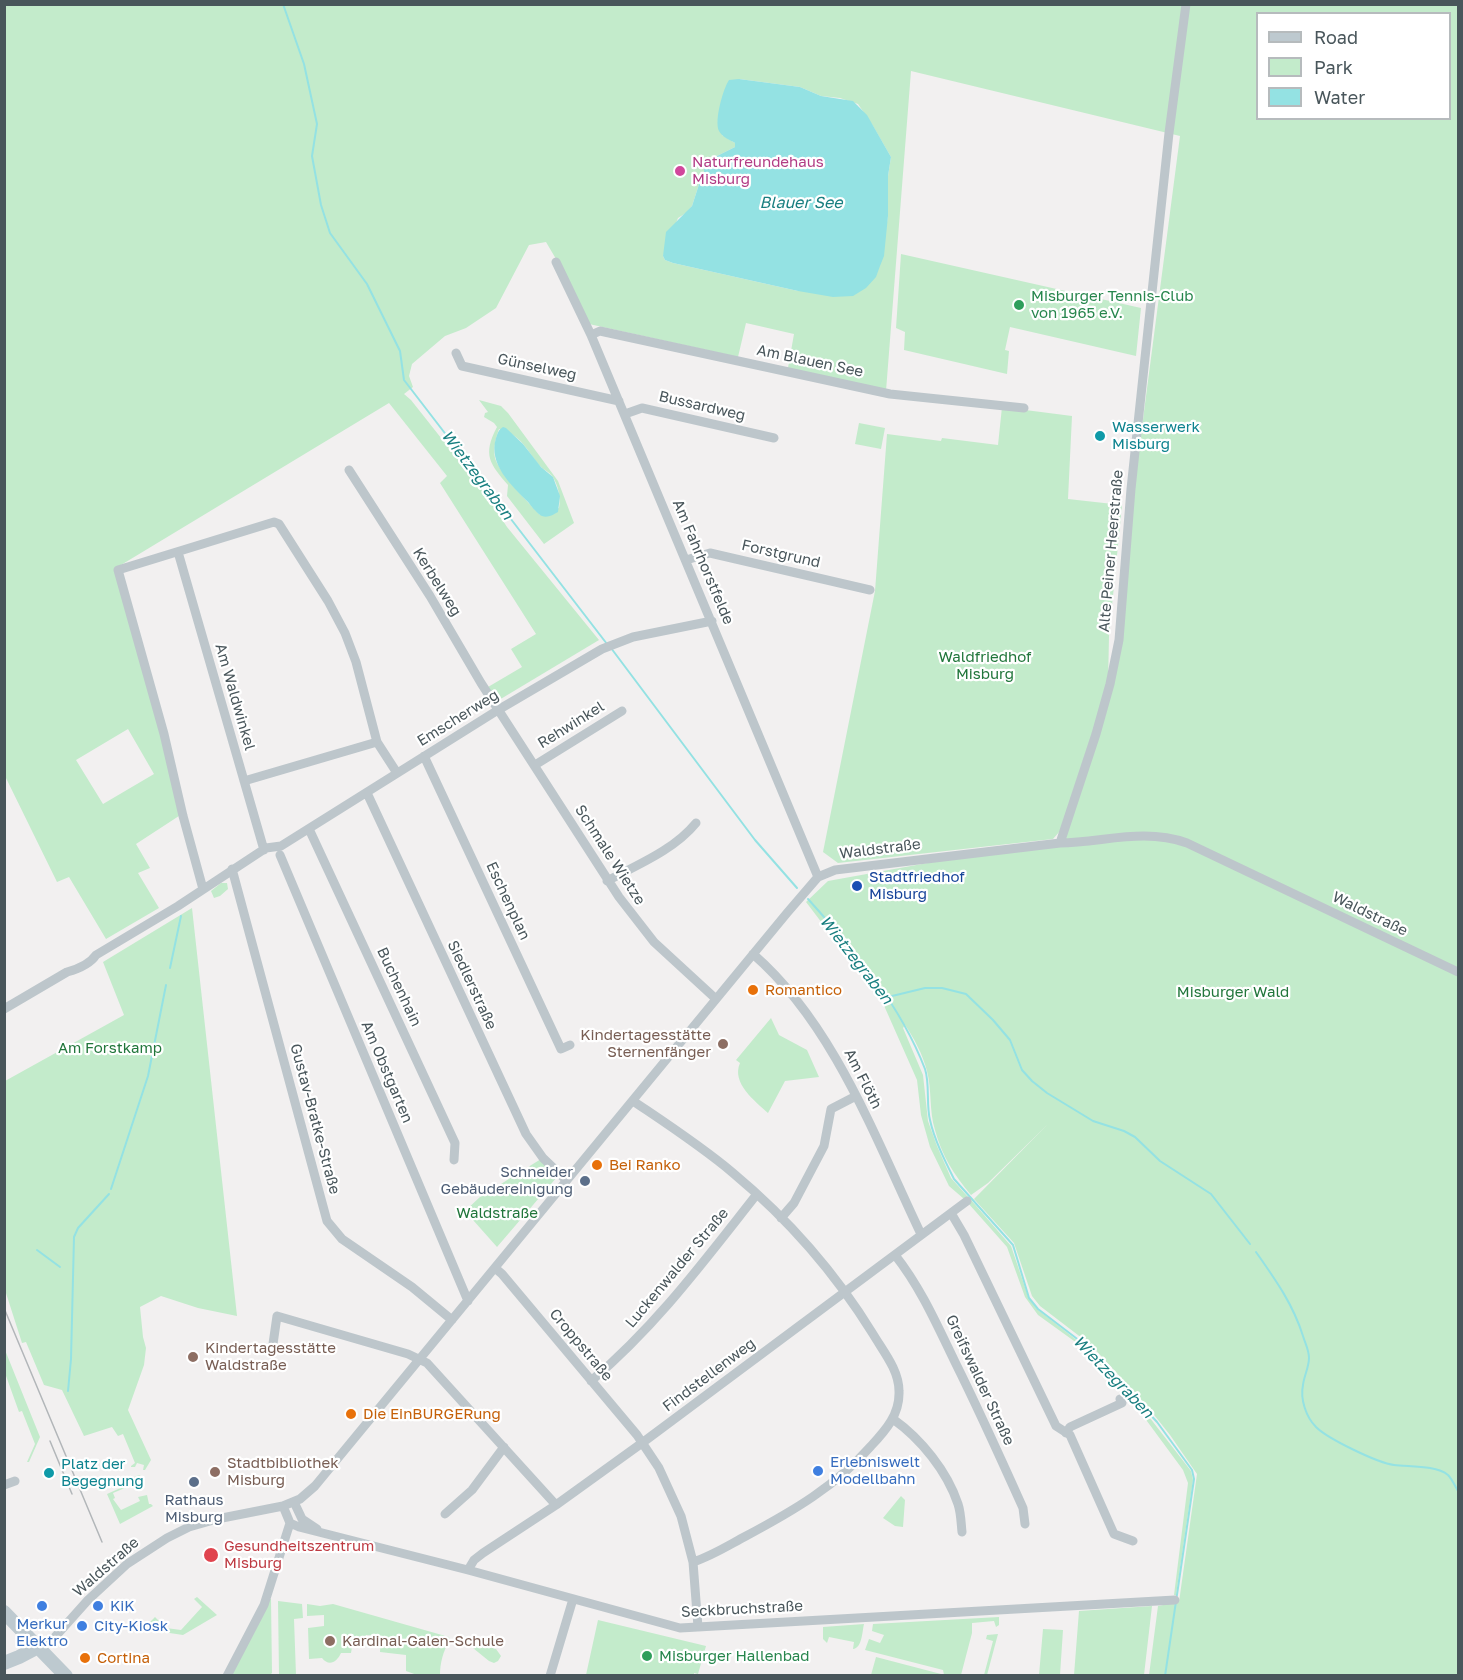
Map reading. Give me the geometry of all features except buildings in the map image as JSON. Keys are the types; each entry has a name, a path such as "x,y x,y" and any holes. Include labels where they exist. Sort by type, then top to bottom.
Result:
{"main road":[{"path":"4,1612 66,1676"},
{"path":"4,1663 20,1658 38,1647"}],"street":[{"name":"Alte Peiner Heerstraße","path":"1060,843 1099,724 1119,640 1128,524 1169,134 1186,4"},
{"name":"Am Fahrhorstfelde","path":"556,262 625,414 818,877"},
{"name":"Am Blauen See","path":"591,335 600,331 890,394 1024,408"},
{"name":"Günselweg","path":"456,353 462,366 619,401"},
{"name":"Bussardweg","path":"625,414 642,408 774,438"},
{"name":"Kerbelweg","path":"349,470 430,596 498,710"},
{"path":"203,889 164,734 118,570 271,522 279,524 345,633 356,662 377,742 397,773"},
{"name":"Am Waldwinkel","path":"178,552 264,850"},
{"name":"Forstgrund","path":"686,560 710,553 870,590"},
{"name":"Emscherweg","path":"232,869 264,850 281,846 498,710 605,647 658,630 712,621"},
{"name":"Schmale Wietze","path":"498,710 630,913 654,942 716,999"},
{"name":"Rehwinkel","path":"534,765 622,711"},
{"path":"244,780 377,742"},
{"name":"Eschenplan","path":"424,756 561,1049 570,1045"},
{"name":"Siedlerstraße","path":"366,793 526,1134 543,1158 566,1180"},
{"path":"608,881 671,844 696,823"},
{"name":"Buchenhain","path":"309,829 455,1143 454,1160"},
{"name":"Waldstraße","path":"38,1647 54,1638 88,1600 127,1564 166,1538 189,1527 217,1518 283,1506 294,1502 315,1486 818,877 835,870 1060,843 1149,835 1168,837 1187,843 1458,972"},
{"name":"Am Obstgarten","path":"280,855 468,1301"},
{"path":"4,1009 67,972 78,969 93,960 101,952 232,869"},
{"name":"Gustav-Bratke-Straße","path":"232,869 327,1221 342,1239 412,1287 452,1320"},
{"name":"Am Flöth","path":"753,954 785,987 830,1048 856,1096 921,1234"},
{"path":"781,1218 794,1203 824,1146 831,1109 856,1096"},
{"path":"633,1101 709,1154 757,1194 781,1218 845,1293 866,1323 895,1372 900,1389 899,1402 893,1419 845,1473 809,1501 719,1551 693,1562"},
{"name":"Luckenwalder Straße","path":"591,1381 631,1346 664,1312 757,1194"},
{"name":"Findstellenweg","path":"468,1570 474,1560 483,1553 556,1505 642,1443 967,1201"},
{"path":"951,1213 964,1235 1055,1424 1070,1435 1114,1534 1133,1541"},
{"name":"Greifswalder Straße","path":"895,1254 912,1276 924,1298 974,1401 1023,1508 1025,1524"},
{"name":"Croppstraße","path":"495,1268 642,1443 659,1468 675,1499 693,1562 698,1627"},
{"path":"273,1344 277,1316 420,1359 427,1363 556,1505"},
{"path":"1066,1433 1070,1427 1122,1403 1120,1400"},
{"path":"893,1419 916,1438 945,1478 959,1507 962,1532"},
{"path":"445,1514 472,1490 504,1448"},
{"path":"4,1485 15,1480"},
{"name":"Seckbruchstraße","path":"294,1502 302,1519 323,1532"},
{"path":"227,1676 264,1605 290,1522 283,1506"},
{"name":"Seckbruchstraße","path":"290,1522 310,1530 468,1570 673,1627 1175,1600"},
{"path":"550,1676 573,1599"}],"green space":[{"name":"Misburger Wald","path":"5,5 1458,5 1458,1675 1149,1675 1158,1606 1179,1602 1197,1474 1147,1406 1091,1345 1040,1306 1032,1296 1014,1243 974,1199 1048,1124 988,1183 971,1195 954,1172 941,1148 933,1123 929,1078 918,1047 905,1025 903,1028 923,1075 928,1121 937,1146 951,1178 968,1197 964,1199 949,1186 930,1147 921,1115 917,1080 882,1001 847,949 806,902 828,881 933,862 1063,844 1122,641 1134,488 1180,136 911,71 886,391 788,368 794,334 746,323 738,357 589,324 566,276 546,242 529,245 496,308 466,328 445,336 412,364 409,376 413,387 404,394 487,496 507,527 599,640 499,700 494,699 488,687 522,667 511,649 536,634 440,483 447,476 389,403 116,568 182,814 136,844 150,868 138,873 159,908 106,939 69,877 57,882 5,776","holes":["739,79 800,87 821,96 840,98 858,104 891,157 886,228 798,291 673,263 665,260 663,256 678,218 692,206 702,175 704,175 704,166 713,158 735,147 735,143 722,135","128,729 154,774 103,804 76,760"]},
{"name":"Misburger Tennis-Club von 1965 e.V.","path":"901,254 1141,308 1136,356 1010,327 1005,350 1009,351 1007,374 904,350 905,332 896,328"},
{"path":"479,400 501,406 508,413 558,481 574,523 544,544 507,496 508,485 490,459 490,445 497,427 484,417 488,412","holes":["499,429 518,439 540,466 552,476 560,500 559,508 540,515 502,472 495,458 495,447"]},
{"name":"Waldfriedhof Misburg","path":"1002,407 1072,416 1068,499 1122,505 1109,636 1108,685 1060,831 1053,839 838,863 823,852 875,591 887,434 998,445"},
{"path":"859,423 885,428 881,449 855,444"},
{"path":"221,883 227,883 228,889 214,898 211,891"},
{"name":"Am Forstkamp","path":"192,908 237,1316 198,1308 161,1296 140,1307 146,1348 144,1365 128,1410 151,1460 143,1470 144,1465 137,1463 135,1467 131,1467 135,1463 123,1434 118,1436 112,1427 84,1436 62,1390 44,1385 26,1342 22,1343 5,1290 5,1081 124,1015 103,962"},
{"path":"771,1018 779,1035 807,1050 819,1077 785,1081 768,1113 741,1084 738,1070 740,1063 736,1060"},
{"name":"Waldstraße","path":"541,1159 557,1177 497,1247 465,1211 480,1197"},
{"path":"971,1200 1011,1246 1029,1299 1037,1309 1088,1349 1143,1409 1191,1471 1193,1480 1176,1595 1174,1595 1188,1483 1183,1470 1130,1398 1081,1346 1038,1315 1025,1297 1007,1247 968,1203"},
{"path":"5,1350 40,1437 29,1462 27,1462 35,1444 22,1411 19,1412 5,1373"},
{"path":"139,1475 144,1478 144,1488 135,1489 132,1485 113,1493 115,1498 113,1499 121,1510 140,1501 138,1497 147,1495 149,1504 153,1506 120,1524 107,1494 134,1482 132,1478"},
{"path":"901,1496 905,1500 903,1527 895,1526 883,1518"},
{"path":"197,1597 217,1615 183,1635 143,1629 155,1617 166,1628 181,1630 202,1607 194,1599"},
{"path":"271,1599 272,1673 270,1675 230,1676"},
{"path":"278,1601 302,1604 303,1618 294,1619 296,1675 279,1675"},
{"path":"307,1604 320,1606 333,1604 449,1637 450,1641 442,1657 440,1675 417,1675 406,1671 406,1655 380,1652 381,1636 366,1635 365,1647 352,1647 351,1653 341,1653 330,1663 322,1658 309,1659 308,1628 324,1626 324,1615 307,1616"},
{"path":"1152,1606 1144,1675 1074,1675 1079,1611"},
{"path":"999,1617 999,1625 996,1627 994,1621 972,1623 972,1633 961,1675 944,1675 943,1670 865,1650 869,1639 880,1643 884,1635 872,1631 873,1624"},
{"name":"Misburger Hallenbad","path":"598,1620 706,1646 698,1674 694,1673 694,1676 586,1675"},
{"path":"864,1624 861,1640 856,1648 853,1649 854,1642 829,1637 827,1643 823,1639 823,1627"},
{"path":"1043,1629 1063,1630 1060,1675 1039,1675"},
{"path":"998,1634 987,1675 984,1675 993,1641 986,1639 987,1635"},
{"path":"469,1641 496,1649 501,1656 494,1663 489,1661 468,1644"},
{"path":"876,1657 941,1674 941,1675 871,1675"}],"water":[{"name":"Blauer See","path":"739,79 800,87 821,96 853,101 867,115 891,157 884,256 876,277 866,288 853,296 833,297 798,291 665,260 663,256 666,232 692,206 702,175 704,175 704,166 713,158 735,147 735,143 720,133 718,120 722,97 729,80"},
{"path":"503,427 523,444 541,467 553,477 560,496 558,512 547,517 540,515 503,473 495,457 494,448 498,433"}],"waterway":[{"name":"Wietzegraben","path":"283,4 304,64 317,124 312,156 321,205 330,233 367,284 400,351 404,380 607,644"},
{"name":"Wietzegraben","path":"611,648 755,840 797,888"},
{"name":"Wietzegraben","path":"808,899 859,958 903,1022 925,1069 930,1120 934,1135 954,1179 1013,1245 1029,1298 1038,1309 1089,1348 1157,1422 1192,1470 1194,1479 1165,1676"},
{"path":"170,968 181,916"},
{"path":"111,1189 148,1076 166,985"},
{"path":"888,997 925,988 942,988 966,994 1010,1040 1022,1070 1032,1081 1047,1093 1093,1121 1135,1137 1160,1161 1211,1194 1250,1244"},
{"path":"68,1391 74,1237 78,1228 109,1194"},
{"path":"37,1250 60,1267"},
{"path":"1256,1252 1289,1302 1307,1347 1309,1361 1302,1396 1312,1423 1331,1438 1377,1460 1394,1465 1430,1468 1443,1472 1448,1475 1458,1491"}],"tram line":[{"path":"4,1308 102,1542"},
{"path":"50,1441 72,1494"}],"place":[{"name":"Naturfreundehaus Misburg","path":"680,171"},
{"name":"Misburger Tennis-Club von 1965 e.V.","path":"1019,305"},
{"name":"Wasserwerk Misburg","path":"1100,436"},
{"name":"Stadtfriedhof Misburg","path":"857,886"},
{"name":"Romantico","path":"753,990"},
{"name":"Kindertagesstätte Sternenfänger","path":"723,1044"},
{"name":"Bei Ranko","path":"597,1165"},
{"name":"Schneider Gebäudereinigung","path":"585,1181"},
{"name":"Kindertagesstätte Waldstraße","path":"193,1357"},
{"name":"Die EinBURGERung","path":"351,1414"},
{"name":"Erlebniswelt Modellbahn","path":"818,1471"},
{"name":"Stadtbibliothek Misburg","path":"215,1472"},
{"name":"Platz der Begegnung","path":"49,1473"},
{"name":"Rathaus Misburg","path":"194,1482"},
{"name":"Gesundheitszentrum Misburg","path":"211,1555"},
{"name":"Merkur Elektro","path":"42,1606"},
{"name":"KiK","path":"98,1606"},
{"name":"City-Kiosk","path":"82,1626"},
{"name":"Kardinal-Galen-Schule","path":"330,1641"},
{"name":"Misburger Hallenbad","path":"647,1656"},
{"name":"Cortina","path":"85,1658"}]}
